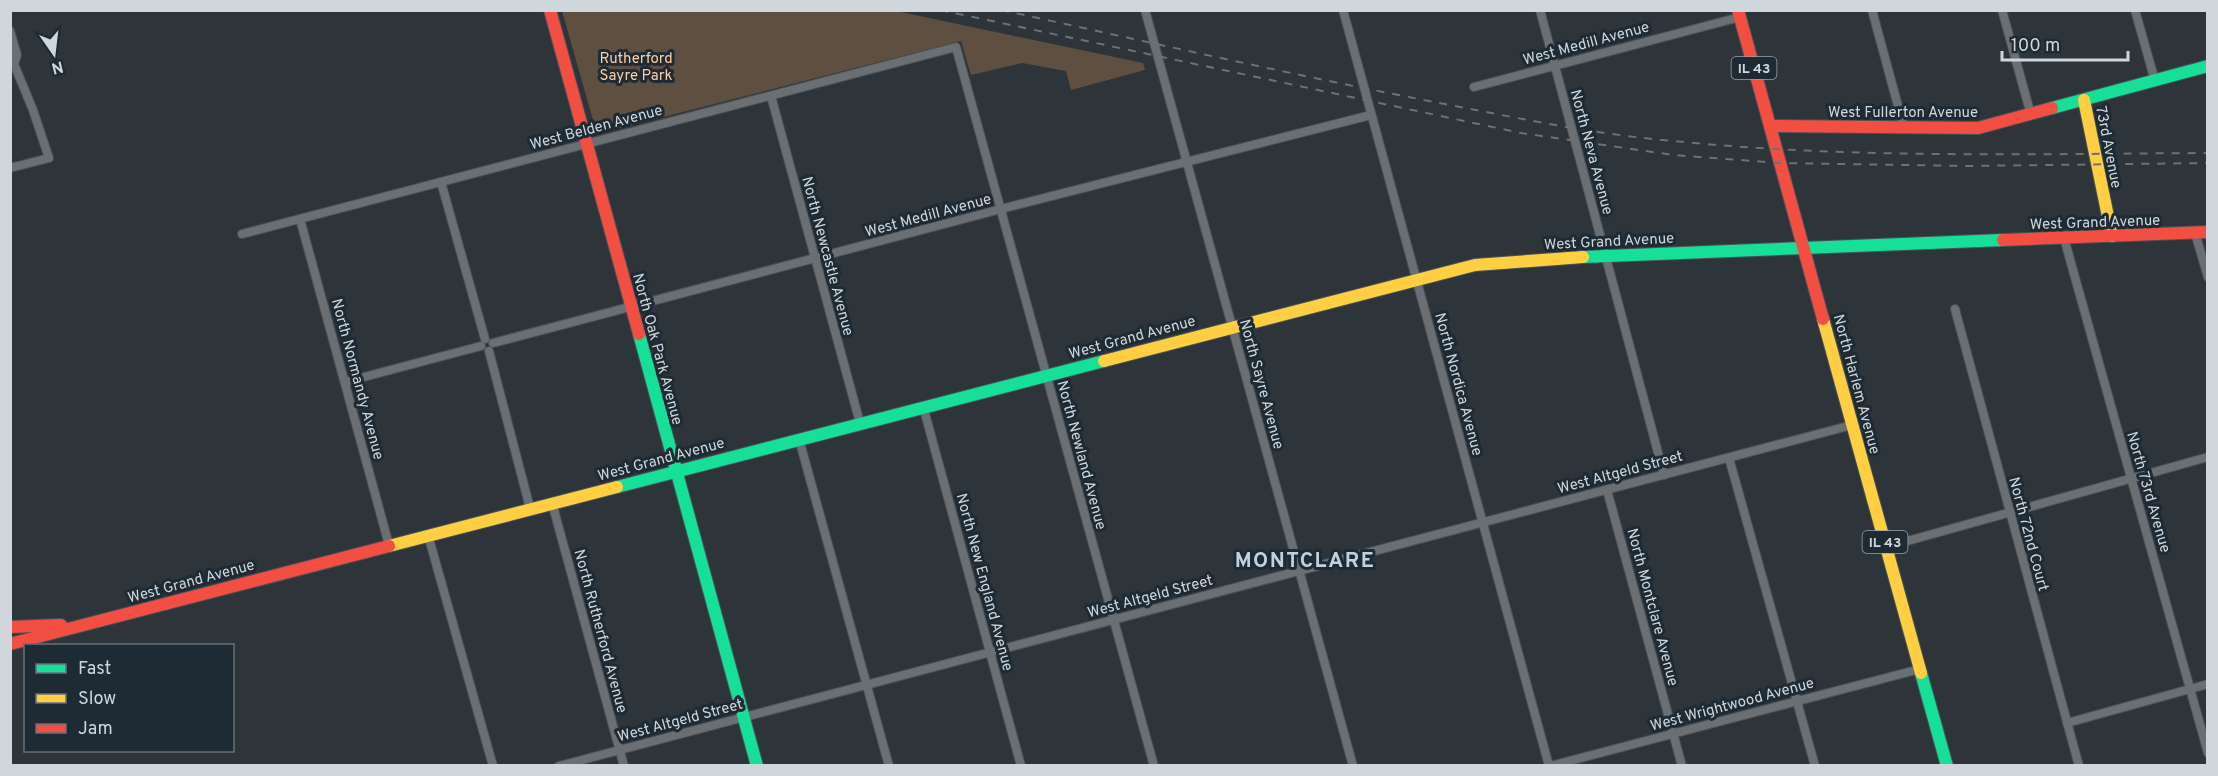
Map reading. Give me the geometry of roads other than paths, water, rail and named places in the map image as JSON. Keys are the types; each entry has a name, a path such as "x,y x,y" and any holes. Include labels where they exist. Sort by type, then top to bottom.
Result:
{"main road":[{"name":"North Oak Park Avenue","path":"550,10 757,765"},
{"name":"North Harlem Avenue","path":"1739,14 1947,765"},
{"name":"West Fullerton Avenue","path":"1770,126 1978,128 2208,66"},
{"name":"73rd Avenue","path":"2084,100 2112,236"},
{"name":"West Grand Avenue","path":"10,644 1046,374 1475,265 1605,255 2201,232"},
{"name":"West Grand Avenue","path":"10,627 86,624"}],"street":[{"name":"North Sayre Avenue","path":"1145,10 1353,765"},
{"name":"North Nordica Avenue","path":"1343,10 1550,765"},
{"name":"North Neva Avenue","path":"1540,10 1664,475"},
{"path":"1872,10 1904,128"},
{"path":"2002,10 2031,115"},
{"path":"2135,10 2155,81"},
{"name":"West Medill Avenue","path":"1474,87 1739,14"},
{"path":"10,31 17,55 13,66 33,110 49,158 10,168"},
{"name":"West Belden Avenue","path":"242,234 956,47"},
{"name":"North Newland Avenue","path":"956,47 1154,765"},
{"name":"North Newcastle Avenue","path":"771,96 860,423"},
{"name":"West Medill Avenue","path":"345,382 1001,209 1371,116"},
{"path":"441,182 530,508"},
{"name":"North Normandy Avenue","path":"300,219 389,545"},
{"path":"2201,232 2208,277"},
{"name":"North 73rd Avenue","path":"2064,238 2208,753"},
{"name":"North 72nd Court","path":"1955,309 2079,765"},
{"name":"North New England Avenue","path":"923,406 1021,765"},
{"name":"West Altgeld Street","path":"559,765 1852,425"},
{"path":"799,439 889,765"},
{"path":"1886,547 2208,457"},
{"path":"1729,458 1815,765"},
{"name":"North Montclare Avenue","path":"1606,490 1682,765"},
{"name":"North Rutherford Avenue","path":"552,503 624,765"},
{"path":"428,535 493,765"},
{"name":"West Wrightwood Avenue","path":"1550,765 1920,669"},
{"path":"2067,723 2208,684"}],"railway":[{"path":"940,10 1521,133 1673,155 1780,163 1967,166 2208,163"},
{"path":"1001,10 1390,93 1553,125 1635,137 1731,146 1867,153 2208,153"}],"district":[{"name":"MONTCLARE","path":"1305,560"}],"park label":[{"name":"Rutherford Sayre Park","path":"636,66"}]}
